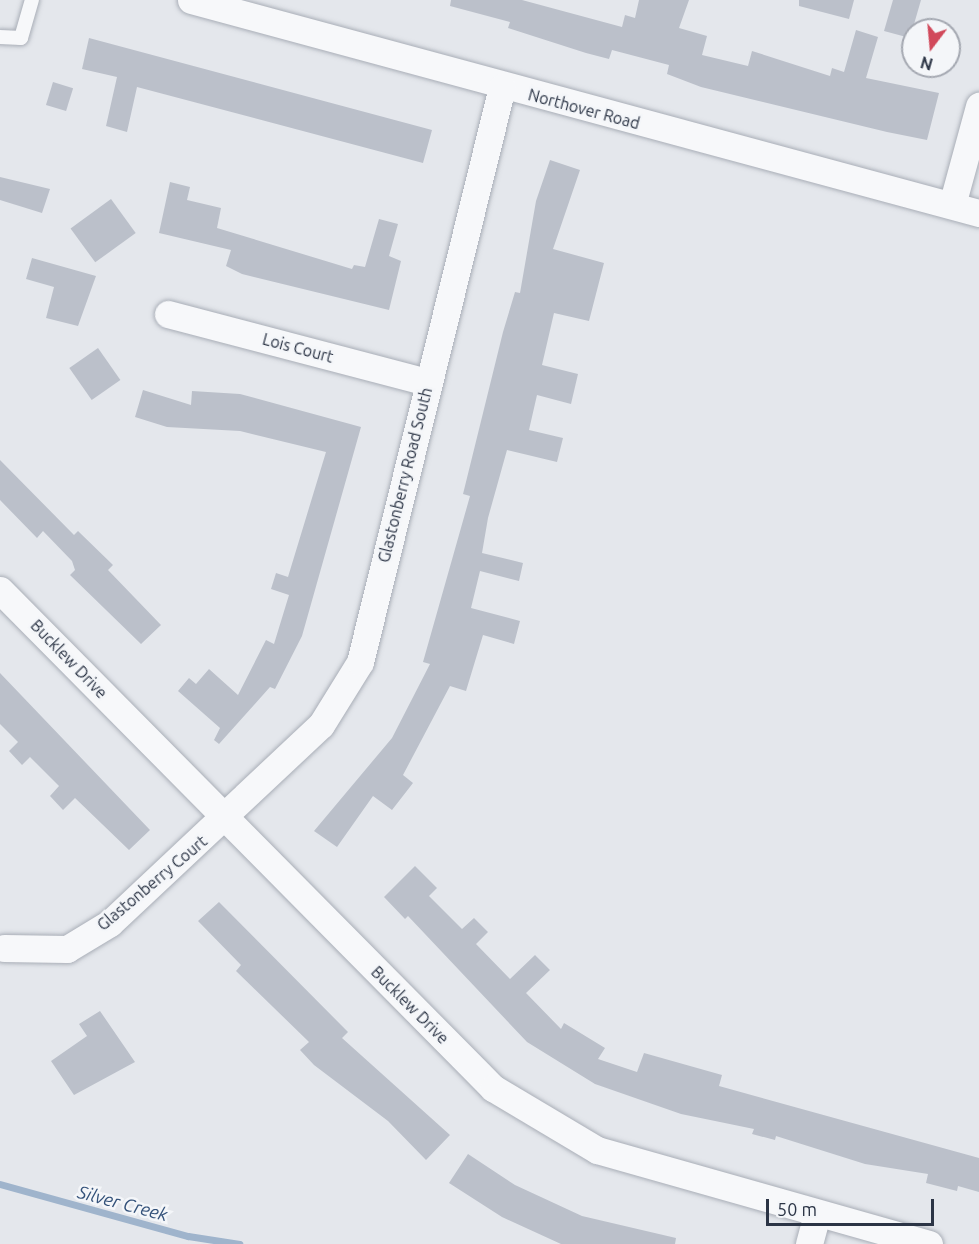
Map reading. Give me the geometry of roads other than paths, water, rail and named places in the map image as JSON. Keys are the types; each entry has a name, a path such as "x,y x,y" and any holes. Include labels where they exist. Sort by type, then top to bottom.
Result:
{"street":[{"name":"Northover Road","path":"190,0 502,87 979,213"},
{"name":"Glastonberry Road South","path":"226,820 321,725 360,662 502,87"},
{"path":"952,205 979,106"},
{"name":"Lois Court","path":"168,314 428,382"},
{"name":"Bucklew Drive","path":"0,590 493,1088 597,1150 929,1244"},
{"name":"Glastonberry Court","path":"4,948 66,949 111,922 226,820"},
{"path":"809,1244 817,1214"}],"lane":[{"path":"0,37 21,38 32,0"}],"waterway":[{"name":"Silver Creek","path":"0,1184 188,1236 239,1244"}]}
